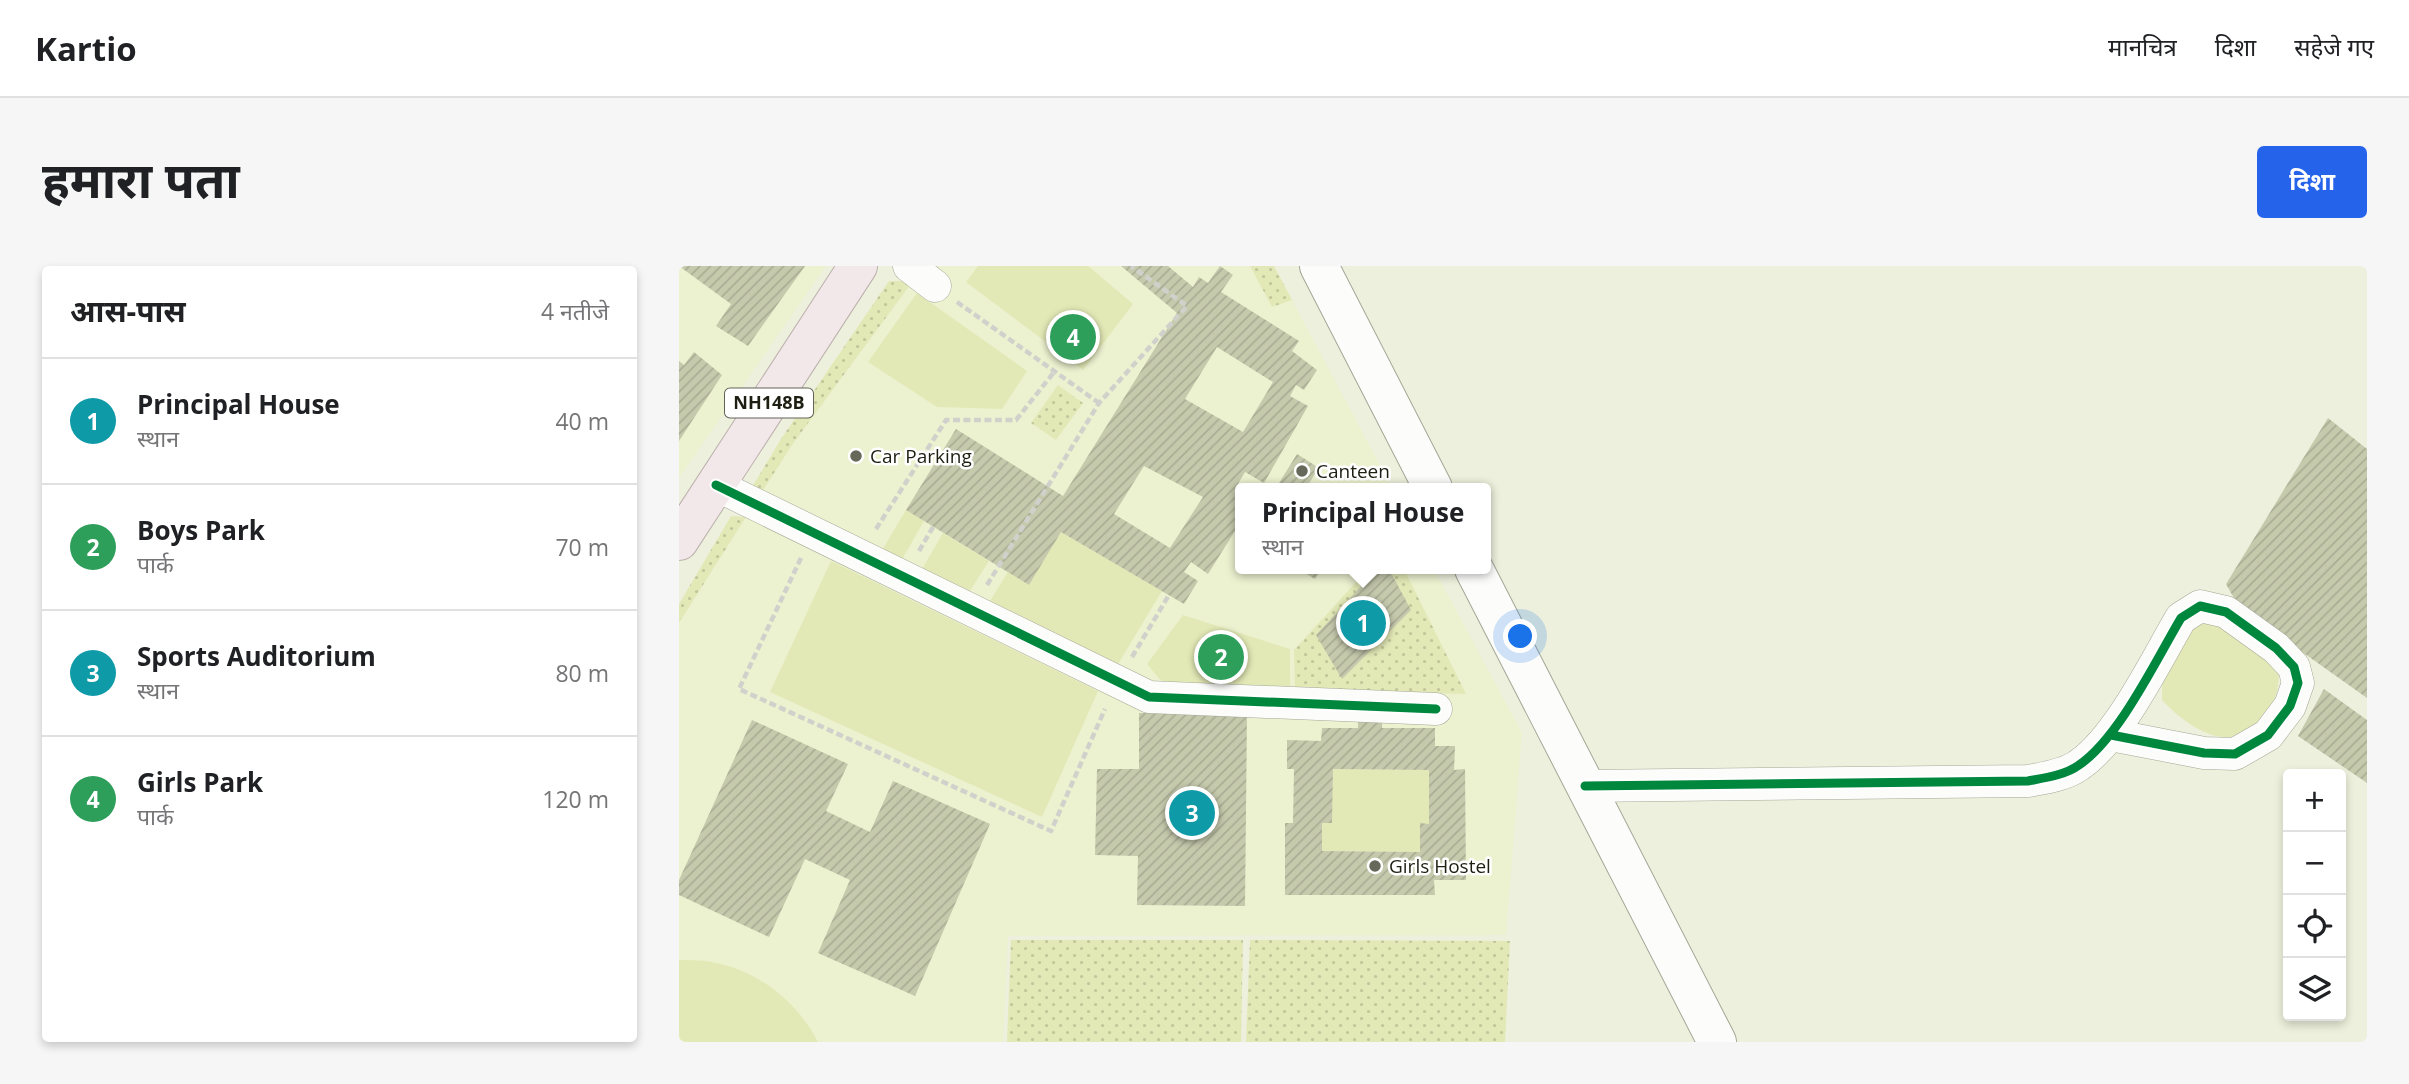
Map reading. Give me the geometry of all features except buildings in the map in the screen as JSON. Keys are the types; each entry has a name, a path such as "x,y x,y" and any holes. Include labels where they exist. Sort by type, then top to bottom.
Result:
{"highway":[{"name":"NH148B","path":"679,541 858,266"}],"street":[{"path":"909,266 935,286"},
{"path":"1319,266 1430,483"},
{"path":"716,485 1149,697 1436,709"},
{"path":"1477,574 1717,1042"},
{"path":"1585,786 2028,781 2078,766 2111,735 2181,618 2200,606 2226,612 2276,648 2294,667 2298,683 2290,706 2268,735 2235,754 2204,753 2111,735"}],"path":[{"path":"972,610 1099,403 1187,306 1131,266"},
{"path":"935,286 1099,403"},
{"path":"859,555 946,420 1016,420 1055,371"},
{"path":"813,532 739,689 1051,831 1118,680 1169,595"}],"shaded area":[{"path":"679,266 826,266 679,478"},
{"path":"924,266 1274,266 1389,483 1235,483 1235,574 1437,574 1522,733 1506,935 1008,936 1003,1042 679,1042 679,623 792,445"},
{"path":"978,266 1088,266 1133,304 1083,370 966,282"},
{"path":"1250,266 1274,266 1292,300 1272,307"},
{"path":"889,281 913,281 792,445 760,495 752,487 781,439"},
{"path":"917,293 1027,371 1002,409 937,407 868,362"},
{"path":"1058,385 1083,403 1056,440 1031,423"},
{"path":"906,510 924,521 900,563 881,552"},
{"path":"731,516 746,517 679,623 679,604"},
{"path":"1061,532 1162,591 1117,666 990,601 1008,572 1029,585"},
{"path":"943,533 989,561 966,597 921,571"},
{"path":"831,561 1098,691 1042,817 770,692"},
{"path":"1363,574 1406,574 1466,694 1295,690 1294,650"},
{"path":"1183,615 1290,649 1290,691 1162,682 1147,664"},
{"path":"2203,623 2225,627 2263,652 2279,673 2277,692 2270,707 2250,730 2238,736 2224,737 2197,729 2162,700 2162,685 2168,669 2192,627"},
{"path":"1333,769 1429,770 1429,824 1420,824 1420,852 1322,851 1322,823 1331,823"},
{"path":"1011,940 1243,940 1241,1042 1007,1042"},
{"path":"1250,940 1510,941 1505,1042 1246,1042"},
{"path":"679,960 708,961 729,966 760,980 799,1013 818,1042 679,1042"}],"cycle path":[{"path":"716,485 1149,697 1436,709"},
{"path":"1585,786 2028,781 2061,774 2079,765 2108,737 2136,697 2181,618 2200,606 2226,612 2276,648 2294,667 2298,683 2290,706 2268,735 2235,754 2204,753 2111,735"}],"place":[{"name":"Girls Park","path":"1073,337"},
{"name":"Car Parking","path":"856,456"},
{"name":"Canteen","path":"1302,471"},
{"name":"Principal House","path":"1363,623"},
{"name":"Boys Park","path":"1221,657"},
{"name":"Sports Auditorium","path":"1192,813"},
{"name":"Girls Hostel","path":"1375,866"}]}
